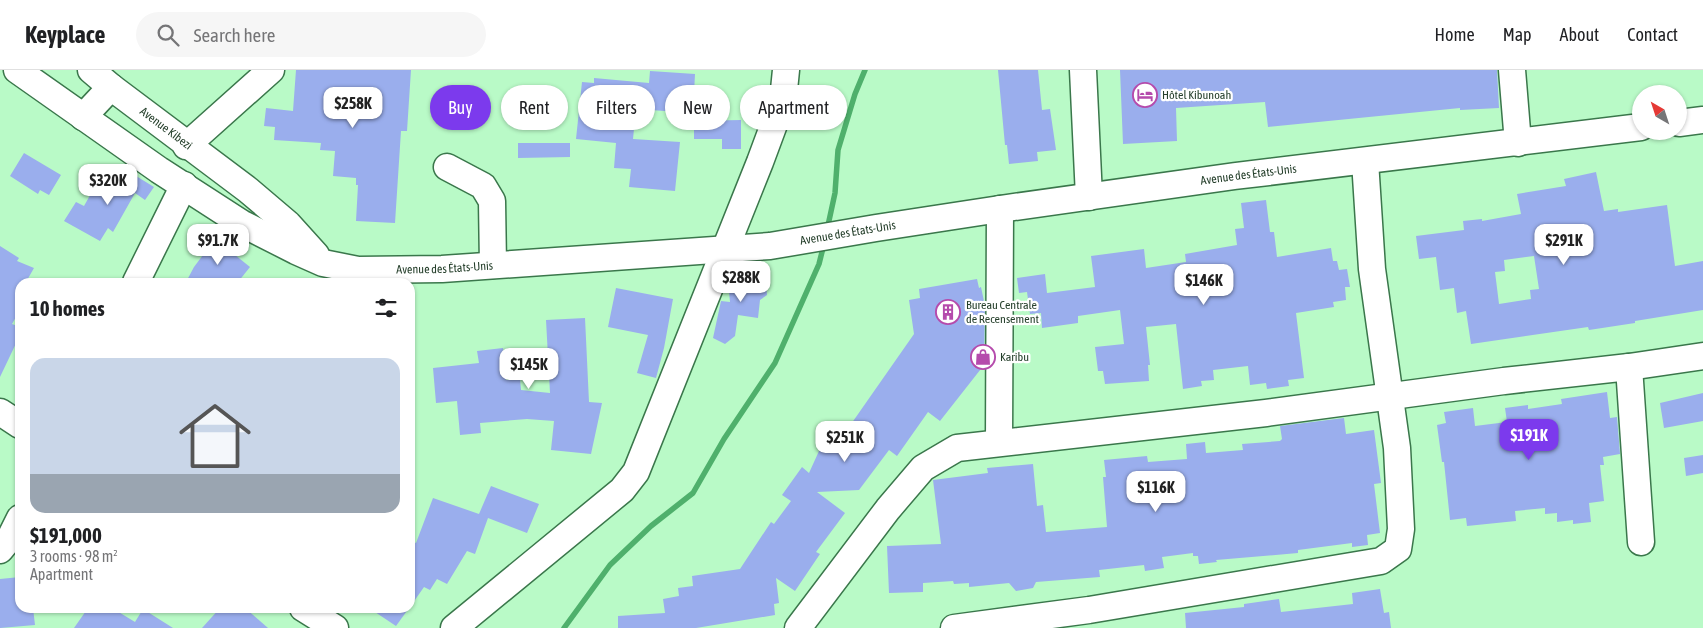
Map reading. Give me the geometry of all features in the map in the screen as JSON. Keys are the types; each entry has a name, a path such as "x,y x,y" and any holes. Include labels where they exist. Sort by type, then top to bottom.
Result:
{"street":[{"name":"Avenue des États-Unis","path":"17,70 159,170 241,223 296,252 323,263 358,270 442,269 770,246 1000,209 1235,176 1632,129"},
{"name":"Avenue Kibezi","path":"91,70 186,146 271,70"},
{"path":"454,628 622,490 636,472 760,162 783,100 786,70"},
{"path":"1083,70 1089,197"},
{"path":"1512,70 1518,143"},
{"path":"83,117 111,87"},
{"path":"1688,122 1703,120"},
{"path":"186,146 248,190 288,224 323,263"},
{"path":"954,628 1089,610 1381,562 1398,549 1401,529 1397,448 1388,396 1372,269 1365,161"},
{"path":"447,167 483,186 492,201 493,265"},
{"path":"138,278 184,185"},
{"path":"999,442 1000,209"},
{"path":"798,628 888,509 923,468 957,448 1257,414 1504,380 1629,368 1703,356"},
{"path":"1629,368 1641,542"},
{"path":"0,412 15,422"},
{"path":"0,550 10,538 15,528"},
{"path":"311,613 335,628"}],"building":[{"path":"296,70 411,70 407,131 401,131 395,223 356,221 358,185 356,185 356,178 333,176 335,151 320,150 321,143 274,140 275,127 264,126 266,108 293,111"},
{"path":"998,70 1038,70 1042,110 1050,109 1056,150 1037,152 1038,161 1009,164 1007,145 1005,145"},
{"path":"1120,70 1497,70 1499,108 1460,110 1460,108 1268,127 1265,102 1176,108 1177,141 1123,144"},
{"path":"650,71 695,74 694,85 665,85 665,111 655,110 655,85 582,85 582,82 594,83 594,78 649,83"},
{"path":"578,120 578,130 634,130 633,139 680,142 675,191 629,187 631,169 614,168 616,143 576,139"},
{"path":"730,120 740,120 741,149 722,149 722,139 694,139 694,130 730,130"},
{"path":"518,143 570,143 570,157 518,158"},
{"path":"24,153 61,175 49,195 40,190 38,194 10,176"},
{"path":"123,168 154,187 145,200 135,193 113,232 108,228 100,241 64,221 76,202 84,206 93,190 104,197"},
{"path":"1596,172 1604,211 1618,209 1618,212 1667,205 1675,266 1703,261 1703,310 1589,330 1588,327 1471,344 1466,311 1457,313 1454,288 1440,290 1436,257 1419,259 1416,236 1464,230 1463,221 1482,219 1482,221 1521,214 1517,194 1566,186 1564,179","holes":["1534,256 1539,289 1530,290 1531,299 1499,304 1495,272 1505,271 1504,260"]},
{"path":"1266,200 1270,232 1274,232 1277,257 1331,248 1333,261 1337,261 1339,270 1347,269 1350,287 1345,287 1346,300 1333,302 1334,307 1296,313 1304,378 1288,380 1289,386 1267,389 1266,383 1250,385 1248,366 1213,370 1214,380 1201,381 1202,386 1183,389 1176,324 1146,327 1150,365 1148,365 1149,381 1105,384 1103,371 1098,371 1095,347 1124,344 1120,310 1078,316 1078,323 1042,328 1041,313 1030,314 1027,292 1019,293 1017,278 1045,274 1047,293 1095,287 1091,256 1144,249 1146,268 1186,262 1185,254 1237,245 1235,229 1244,228 1241,203"},
{"path":"215,239 250,267 241,278 188,278"},
{"path":"0,246 19,258 17,261 34,268 28,278 15,278 15,319 12,324 15,325 15,346 0,377"},
{"path":"764,265 767,295 760,300 758,318 738,315 735,336 725,344 713,338 721,301 730,302 728,282 748,280 747,267"},
{"path":"977,279 979,288 981,287 985,306 984,365 940,421 928,412 897,456 889,450 859,490 817,492 845,513 816,552 820,554 795,591 776,578 779,603 774,604 775,615 696,628 618,628 618,616 665,613 663,599 679,596 678,588 693,586 692,576 740,569 771,522 774,524 791,501 782,495 802,467 809,473 819,451 837,449 833,436 836,430 849,427 914,334 909,300 920,298 919,289"},
{"path":"616,288 673,299 664,348 656,378 637,373 648,335 608,327"},
{"path":"585,318 589,402 602,403 591,454 551,450 554,421 527,419 480,423 481,433 460,435 457,401 436,403 433,368 479,363 477,351 503,348 506,380 520,379 521,390 550,393 546,320"},
{"path":"1607,392 1610,418 1617,417 1620,454 1603,457 1604,465 1600,465 1604,501 1589,503 1591,522 1573,524 1573,520 1557,522 1557,513 1545,514 1545,508 1515,511 1516,521 1467,526 1466,518 1450,520 1444,462 1442,462 1437,425 1446,423 1444,412 1473,408 1475,426 1507,422 1505,408 1528,405 1528,409 1562,404 1561,399"},
{"path":"1703,393 1703,421 1664,428 1660,403"},
{"path":"1344,418 1346,434 1374,430 1381,483 1374,484 1380,533 1367,535 1368,545 1352,547 1352,543 1298,550 1298,553 1216,560 1217,562 1199,564 1198,556 1193,556 1193,553 1162,557 1164,568 1145,571 1144,565 1099,570 1100,577 1036,582 1033,588 1016,591 1009,583 969,587 969,583 954,584 953,581 923,583 923,592 889,593 887,546 941,544 933,480 988,473 987,468 1033,464 1037,506 1043,505 1046,532 1107,527 1103,477 1106,477 1104,460 1147,456 1148,462 1187,459 1186,444 1205,442 1206,453 1243,450 1242,444 1280,441 1282,439 1280,426"},
{"path":"1703,455 1703,473 1686,476 1684,458"},
{"path":"491,486 539,504 527,533 488,518 475,554 467,551 447,584 437,579 430,590 424,587 415,600 415,542 433,498 479,514"},
{"path":"15,578 15,613 34,613 35,625 0,628 0,579"},
{"path":"1380,589 1384,613 1389,612 1391,628 1186,628 1185,613 1244,607 1244,604 1279,599 1281,612 1353,604 1352,593"},
{"path":"84,613 120,613 135,622 141,613 149,613 173,628 74,628"},
{"path":"216,613 251,613 268,628 202,628"},
{"path":"376,613 405,613 396,626"}],"waterway":[{"path":"827,230 835,193 838,150 855,94 865,70"},
{"path":"564,628 610,565 651,526 693,493 724,439 775,363 819,264 824,244"}],"place":[{"name":"Hôtel Kibunoah","path":"1145,95"},
{"name":"Bureau Centrale de Recensement","path":"948,312"},
{"name":"Karibu","path":"983,357"}]}
